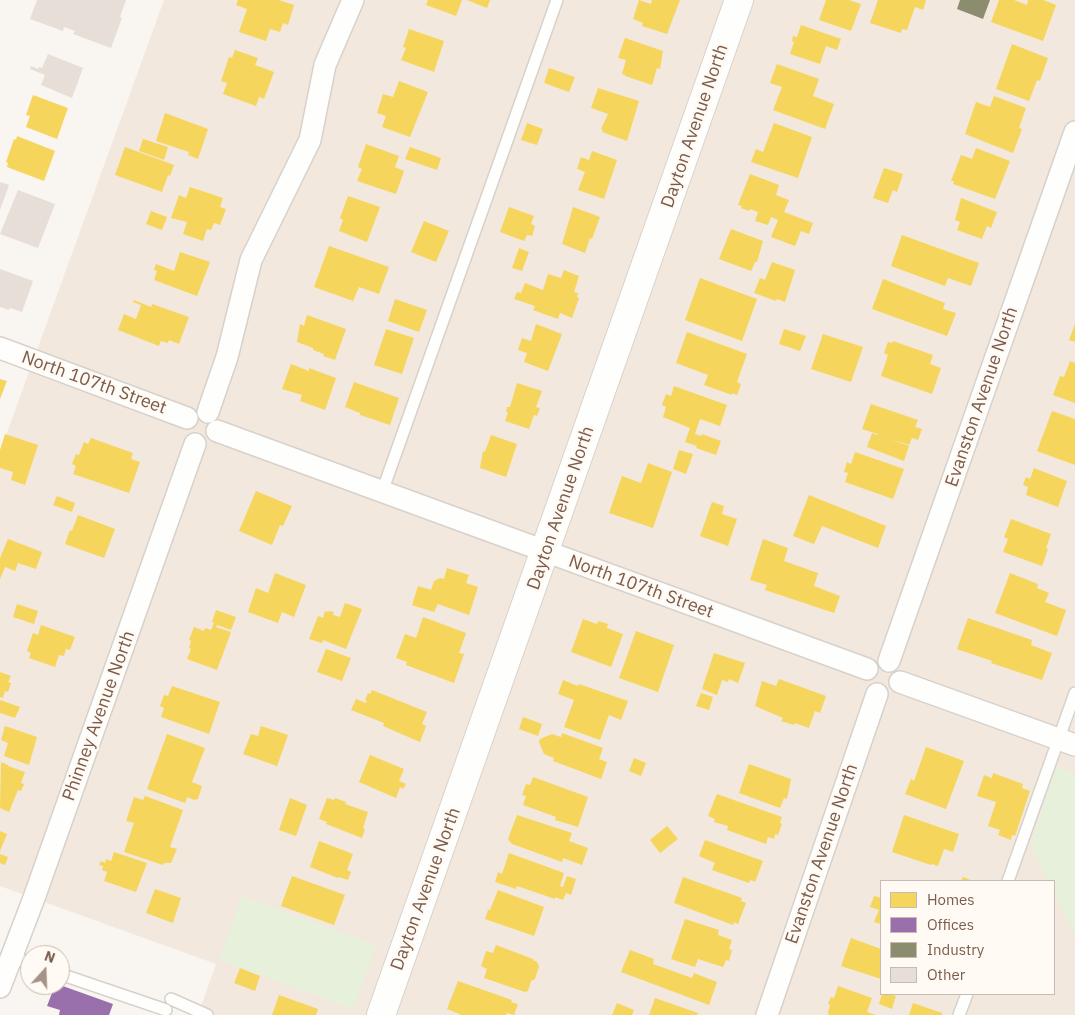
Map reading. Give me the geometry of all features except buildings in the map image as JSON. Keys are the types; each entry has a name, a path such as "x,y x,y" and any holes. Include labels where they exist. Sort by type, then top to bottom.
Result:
{"street":[{"path":"208,412 227,356 251,260 310,140 325,65 353,0"},
{"name":"Dayton Avenue North","path":"381,1015 546,552 739,0"},
{"name":"Evanston Avenue North","path":"889,661 1075,132"},
{"name":"North 107th Street","path":"0,348 187,418"},
{"path":"197,411 208,412 216,420 217,431 215,436 207,444 195,444 184,432 187,418 197,411"},
{"name":"North 107th Street","path":"217,431 868,669"},
{"name":"Phinney Avenue North","path":"24,945 34,898 195,444"},
{"path":"876,661 889,661 899,671 900,682 889,694 877,694 872,691 865,675 876,661"},
{"path":"900,682 1067,742"},
{"name":"Evanston Avenue North","path":"767,1015 877,694"},
{"name":"Phinney Avenue North","path":"0,987 20,961"}],"lane":[{"path":"382,492 557,0"},
{"path":"1008,880 1067,742 1075,693"},
{"path":"70,977 166,1010"},
{"path":"960,1015 967,995"},
{"path":"171,998 207,1015"}],"shaded area":[{"path":"164,0 1075,0 1075,1015 198,1015 216,964 0,886 0,452"}],"green space":[{"path":"1056,767 1075,774 1075,936 1055,895 1055,880 1048,880 1030,845"},
{"path":"242,896 376,945 353,1009 219,960"}]}
